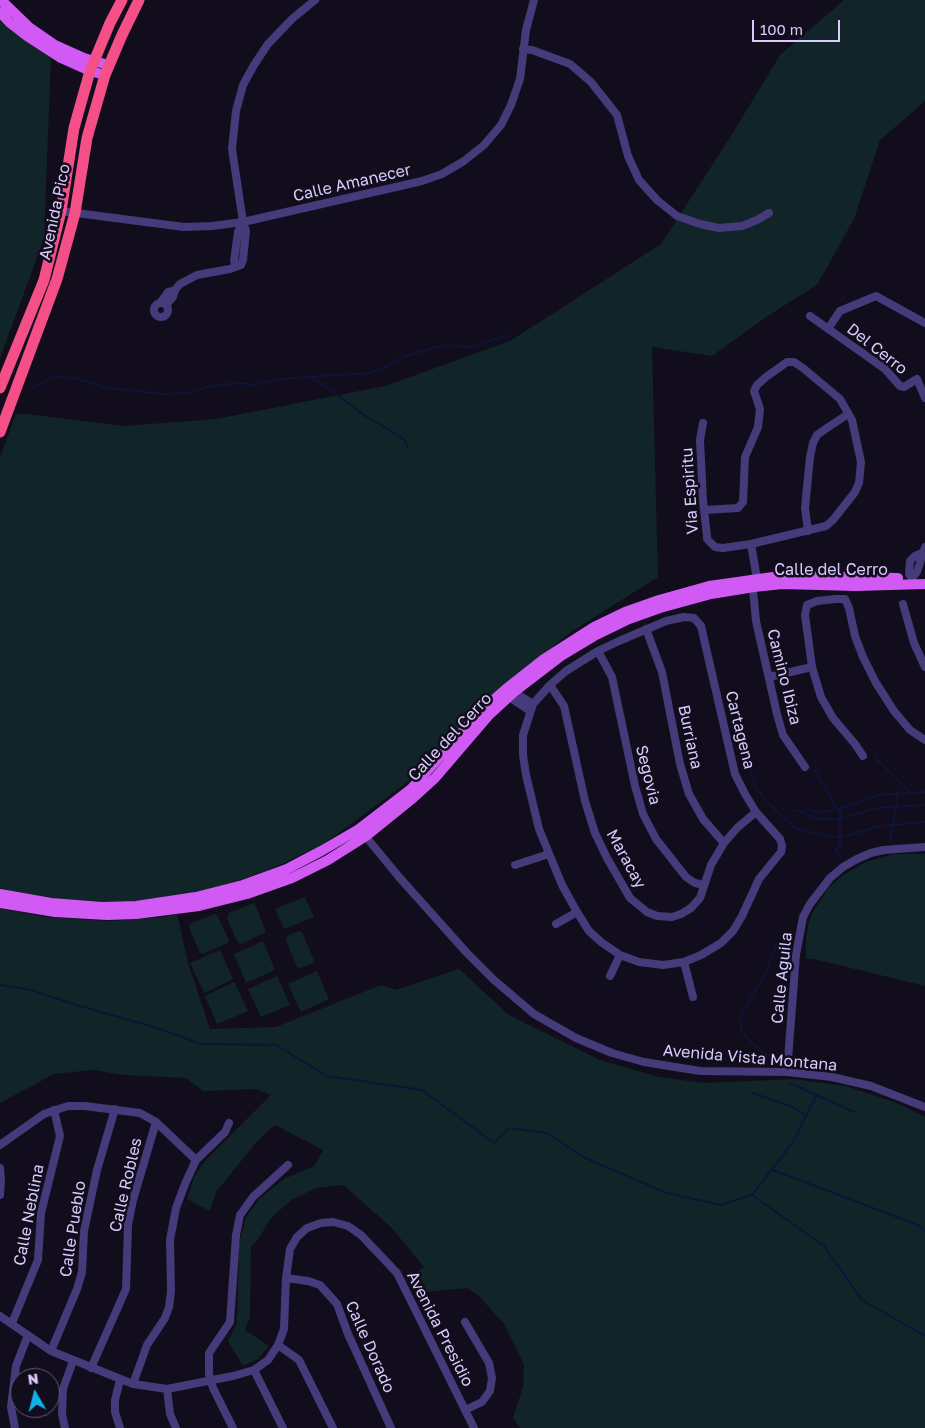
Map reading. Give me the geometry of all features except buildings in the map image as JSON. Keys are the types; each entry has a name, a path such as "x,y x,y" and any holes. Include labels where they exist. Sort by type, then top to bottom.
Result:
{"highway":[{"name":"Avenida Pico","path":"0,388 44,280 61,211 74,128 92,66 110,22 122,0"},
{"name":"Avenida Pico","path":"0,432 57,278 75,213 87,138 106,70 140,0"}],"main road":[{"path":"1,0 29,27 55,46 92,66"},
{"path":"0,12 27,36 61,58 106,70"},
{"name":"Calle del Cerro","path":"0,903 55,912 107,915 136,914 199,906 247,894 292,878 328,860 411,789 482,710 561,656 596,635 629,619 660,608 754,583 856,586 912,581 925,577"},
{"name":"Calle del Cerro","path":"912,581 925,584"},
{"name":"Calle del Cerro","path":"0,894 51,903 102,907 136,906 196,898 243,885 288,869 362,832"}],"street":[{"path":"163,304 172,297 180,284 197,275 241,265 246,231 232,149 236,111 243,85 268,44 292,19 315,0"},
{"name":"Calle Amanecer","path":"61,211 184,227 212,226 243,222 422,181 442,174 464,162 484,145 501,125 511,105 520,79 526,30 534,0"},
{"path":"523,49 532,50 570,64 591,82 617,115 628,156 639,180 657,200 677,216 700,224 720,228 742,226 769,213"},
{"name":"Del Cerro","path":"828,330 840,311 876,296 925,323"},
{"name":"Del Cerro","path":"810,316 886,369 902,387 917,379 925,398"},
{"path":"704,510 738,508 743,502 745,457 758,427 760,409 754,391 757,385 786,362 794,362 840,399 852,420 861,462 860,483 849,501 833,520 820,528 751,544"},
{"path":"808,531 805,508 813,444 817,435 848,414"},
{"name":"Via Espiritu","path":"702,423 700,440 704,510 708,540 712,545 723,548 751,544"},
{"name":"Camino Ibiza","path":"751,544 756,573 754,583 756,621 777,714 783,735 805,767"},
{"path":"912,581 909,574 910,561 915,556 924,552"},
{"path":"863,756 856,744 834,718 822,697 812,667 805,614 807,605 817,601 845,599 863,657 876,683 894,711 910,730 925,740"},
{"path":"903,604 914,643 925,667"},
{"name":"Cartagena","path":"646,629 666,621 690,617 699,623 735,774 744,794 756,812 782,844 781,852 759,879 742,916 732,931 720,943 701,955 684,962"},
{"path":"646,629 598,651 566,671 550,685 531,708 523,735 523,755 537,820 549,854 562,885 589,931 620,955 639,962 663,965 684,962 694,997"},
{"name":"Burriana","path":"646,629 662,672 680,764 689,794 704,819 724,843"},
{"name":"Segovia","path":"598,651 612,677 635,786 643,814 656,839 686,877 694,883 704,885"},
{"path":"769,677 812,667"},
{"name":"Maracay","path":"550,685 564,706 585,801 595,833 630,898 647,912 657,916 672,917 691,908 700,898 711,865 724,843 737,828 756,812"},
{"path":"509,692 512,699 531,708"},
{"name":"Avenida Vista Montana","path":"362,832 466,952 494,980 534,1014 567,1033 612,1053 673,1068 700,1071 787,1072 854,1082 885,1091 925,1107"},
{"name":"Calle Aguila","path":"787,1072 796,954 803,917 810,904 830,878 843,867 857,859 884,850 925,847"},
{"path":"516,865 549,854"},
{"path":"556,924 577,912"},
{"path":"610,976 620,955"},
{"path":"0,1145 44,1114 54,1110 68,1106 115,1109 140,1113 156,1122 196,1160"},
{"name":"Calle Pueblo","path":"51,1351 77,1289 82,1272 84,1230 97,1170 115,1109"},
{"name":"Calle Neblina","path":"12,1323 38,1260 41,1213 60,1136 54,1110"},
{"name":"Calle Robles","path":"91,1368 126,1289 128,1225 133,1200 156,1122"},
{"path":"133,1384 147,1345 165,1318 169,1308 171,1230 179,1200 196,1160 225,1132 229,1123"},
{"path":"233,1428 211,1381 209,1353 230,1322 236,1235 240,1215 253,1197 288,1165"},
{"path":"0,1168 2,1179 0,1195"},
{"name":"Avenida Presidio","path":"0,1316 51,1351 133,1384 167,1389 211,1381 254,1370 268,1360 278,1345 284,1329 286,1278 290,1249 297,1237 307,1228 320,1223 333,1222 348,1226 361,1235 396,1273 474,1428"},
{"name":"Calle Dorado","path":"286,1278 320,1285 337,1304 348,1334 391,1428"},
{"path":"465,1322 489,1363 492,1378 490,1391 482,1402 465,1410"},
{"path":"14,1428 11,1407 16,1366 28,1335"},
{"path":"278,1345 299,1360 333,1428"},
{"path":"65,1428 62,1414 63,1389 73,1361"},
{"path":"254,1370 283,1428"},
{"path":"120,1380 115,1400 115,1412 120,1428"},
{"path":"167,1389 170,1414 176,1428"}],"green space":[{"path":"844,0 925,0 925,101 880,140 854,219 817,285 769,315 712,356 652,347 658,577 571,632 494,693 408,782 325,843 282,864 233,883 200,892 136,901 103,902 60,899 21,894 0,888 0,457 16,414 124,426 216,419 385,386 510,341 661,244 731,136 780,55"},
{"path":"0,17 51,56 44,239 0,358"},
{"path":"895,854 925,854 925,986 814,959 806,959 806,939 809,921 829,887 843,875 866,862"},
{"path":"305,897 314,917 284,929 275,909"},
{"path":"253,903 266,932 241,944 238,943 227,918 229,913"},
{"path":"0,908 44,917 110,921 163,917 177,914 188,963 210,1029 276,1027 381,985 396,990 459,969 509,1015 600,1060 659,1077 704,1083 793,1079 846,1086 897,1103 925,1117 925,1428 520,1428 513,1418 523,1387 524,1365 504,1324 478,1295 467,1288 416,1293 409,1278 424,1267 391,1227 343,1185 316,1188 291,1200 270,1219 258,1240 251,1246 250,1317 245,1330 269,1346 258,1359 243,1366 228,1341 236,1325 239,1244 246,1217 260,1198 284,1179 314,1166 323,1150 275,1125 258,1140 216,1192 210,1211 187,1199 194,1177 205,1161 271,1095 256,1089 203,1091 186,1078 124,1075 93,1070 54,1074 0,1103"},
{"path":"214,914 217,915 229,940 228,943 203,954 200,953 189,928 190,924"},
{"path":"299,931 302,932 314,960 313,963 301,968 297,967 286,940 287,936"},
{"path":"263,941 275,970 246,983 234,954"},
{"path":"220,950 233,979 204,993 190,963"},
{"path":"317,971 329,999 301,1012 288,984"},
{"path":"277,976 290,1005 261,1017 248,989"},
{"path":"234,982 248,1011 217,1024 205,996"}],"waterway":[{"path":"30,390 50,378 59,377 75,378 103,387 163,394 188,393 208,387 236,383 256,385 292,378 370,373 403,357 433,348 445,345 468,347 507,335"},
{"path":"310,377 324,385 365,416 398,435 406,442 408,448"},
{"path":"875,758 910,792"},
{"path":"748,761 756,788 768,803 796,829 840,838 879,826 925,822"},
{"path":"815,770 835,806 840,809 840,845 836,850 841,859"},
{"path":"807,810 822,812 840,809 878,795 925,792"},
{"path":"890,841 898,793"},
{"path":"796,810 819,819 840,819 877,808 925,805"},
{"path":"767,1056 743,1033 740,1017 765,974 777,943"},
{"path":"0,985 31,990 154,1027 201,1044 276,1045 327,1076 422,1090 494,1143 509,1128 547,1133 583,1157 667,1193 721,1205 752,1195 793,1142 816,1096"},
{"path":"790,1083 854,1112"},
{"path":"753,1093 793,1107 806,1116"},
{"path":"773,1170 918,1225 925,1231"},
{"path":"752,1195 824,1246 862,1300 925,1336"}]}
